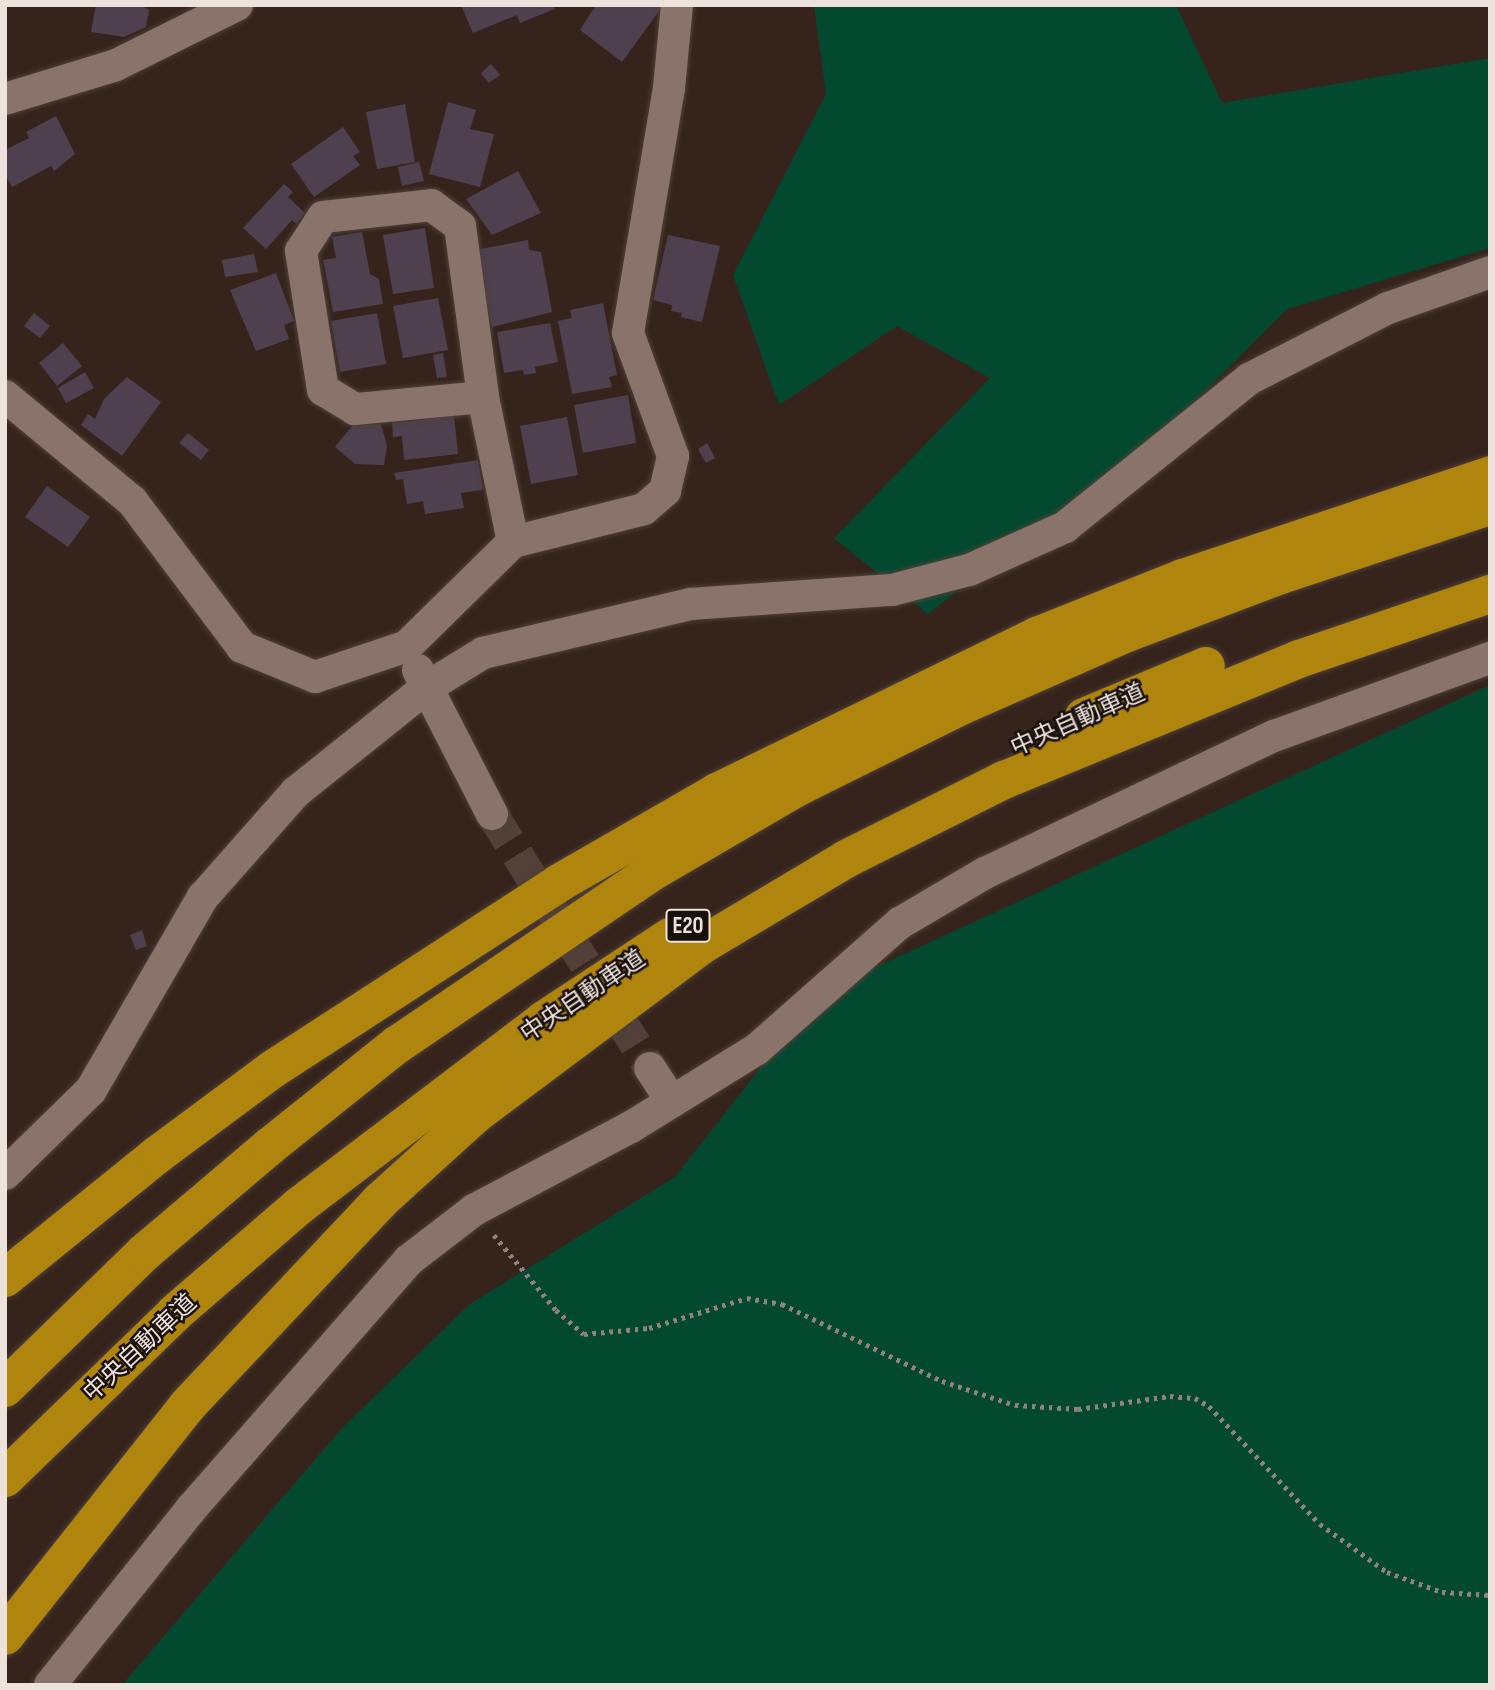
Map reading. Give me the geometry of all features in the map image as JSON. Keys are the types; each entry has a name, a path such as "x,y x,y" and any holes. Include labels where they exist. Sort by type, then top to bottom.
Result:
{"highway":[{"path":"10,1274 157,1154 273,1069 512,912 717,792 1037,636 1183,578 1490,475"},
{"name":"E20","path":"5,1388 145,1252 270,1146 398,1044 652,872 798,787 959,707 1122,635 1278,576 1490,506"},
{"name":"中央自動車道","path":"5,1478 175,1314 299,1206 544,1020 685,927 834,840 993,758 1150,687 1490,569"},
{"path":"5,1636 188,1405 380,1201 476,1114 702,945 846,859 1004,780 1287,663 1490,594"}],"street":[{"path":"5,99 116,65 237,5"},
{"path":"5,396 132,501 242,646 314,677 407,646 513,542 644,509 665,491 673,456 628,333 669,88 677,5"},
{"path":"483,397 355,409 323,390 301,251 323,217 431,205 460,226 483,397 513,542"},
{"path":"5,1174 91,1090 203,897 296,792 426,688 484,653 690,604 892,590 969,570 1065,527 1249,379 1388,308 1490,272"},
{"path":"407,646 492,814"},
{"path":"50,1685 191,1509 409,1260 474,1210 672,1101 757,1049 900,923 985,873 1274,736 1490,658"},
{"path":"650,1068 672,1101"}],"path":[{"path":"474,1210 556,1310 584,1334 649,1328 747,1298 782,1304 942,1381 1015,1405 1078,1409 1170,1396 1195,1398 1209,1406 1320,1524 1387,1572 1442,1592 1490,1595"}],"green space":[{"path":"814,5 1176,5 1222,103 1490,58 1490,248 1287,309 1186,410 928,614 834,538 990,378 897,326 779,405 733,275 826,94"},
{"path":"1490,685 1490,1685 122,1685 342,1428 470,1304 675,1177 819,993"}],"building":[{"path":"96,5 140,5 149,10 146,27 124,37 91,32"},
{"path":"461,5 553,5 555,9 520,23 517,15 473,33"},
{"path":"596,5 662,7 622,62 580,30"},
{"path":"491,64 500,75 489,83 481,73"},
{"path":"448,102 476,110 470,129 494,134 480,187 429,174"},
{"path":"405,104 415,162 377,169 366,112"},
{"path":"56,116 75,154 54,171 51,166 12,187 5,175 5,150 29,138 26,132"},
{"path":"343,127 360,152 353,156 360,165 314,197 291,164"},
{"path":"419,162 424,181 402,186 398,167"},
{"path":"518,171 541,213 492,235 466,199"},
{"path":"284,184 293,192 288,197 305,213 296,224 292,220 266,249 243,228"},
{"path":"425,228 434,288 393,294 383,235"},
{"path":"362,232 370,274 379,279 383,304 333,312 323,260 336,258 332,237"},
{"path":"668,235 720,246 702,322 681,317 682,313 671,311 672,305 653,300"},
{"path":"528,240 529,250 541,252 552,312 492,327 475,250"},
{"path":"254,254 258,272 225,277 222,260"},
{"path":"276,273 294,321 284,325 289,339 256,351 230,290"},
{"path":"438,298 448,350 403,358 393,306"},
{"path":"603,303 617,375 609,377 612,387 572,394 558,321 572,318 570,310"},
{"path":"34,313 50,326 40,338 24,326"},
{"path":"377,313 386,364 340,372 331,321"},
{"path":"550,323 558,362 535,367 536,373 524,375 523,370 504,373 497,332"},
{"path":"63,343 82,366 57,386 39,363"},
{"path":"443,353 447,377 437,378 433,355"},
{"path":"85,372 94,388 66,403 58,388"},
{"path":"127,377 161,402 122,456 81,425 88,414 95,419 104,399"},
{"path":"628,395 636,443 583,453 574,405"},
{"path":"454,416 458,454 404,460 402,436 393,437 392,423"},
{"path":"567,417 578,475 531,484 520,426"},
{"path":"381,424 387,446 384,465 355,464 335,447 352,426"},
{"path":"188,433 209,450 201,460 179,443"},
{"path":"707,443 715,458 706,463 698,449"},
{"path":"478,460 483,490 461,493 464,508 425,514 423,501 407,504 403,479 396,480 394,473"},
{"path":"47,486 90,517 68,547 25,517"},
{"path":"142,930 147,946 136,950 130,935"}],"tunnel":[{"path":"492,814 650,1068"}]}
